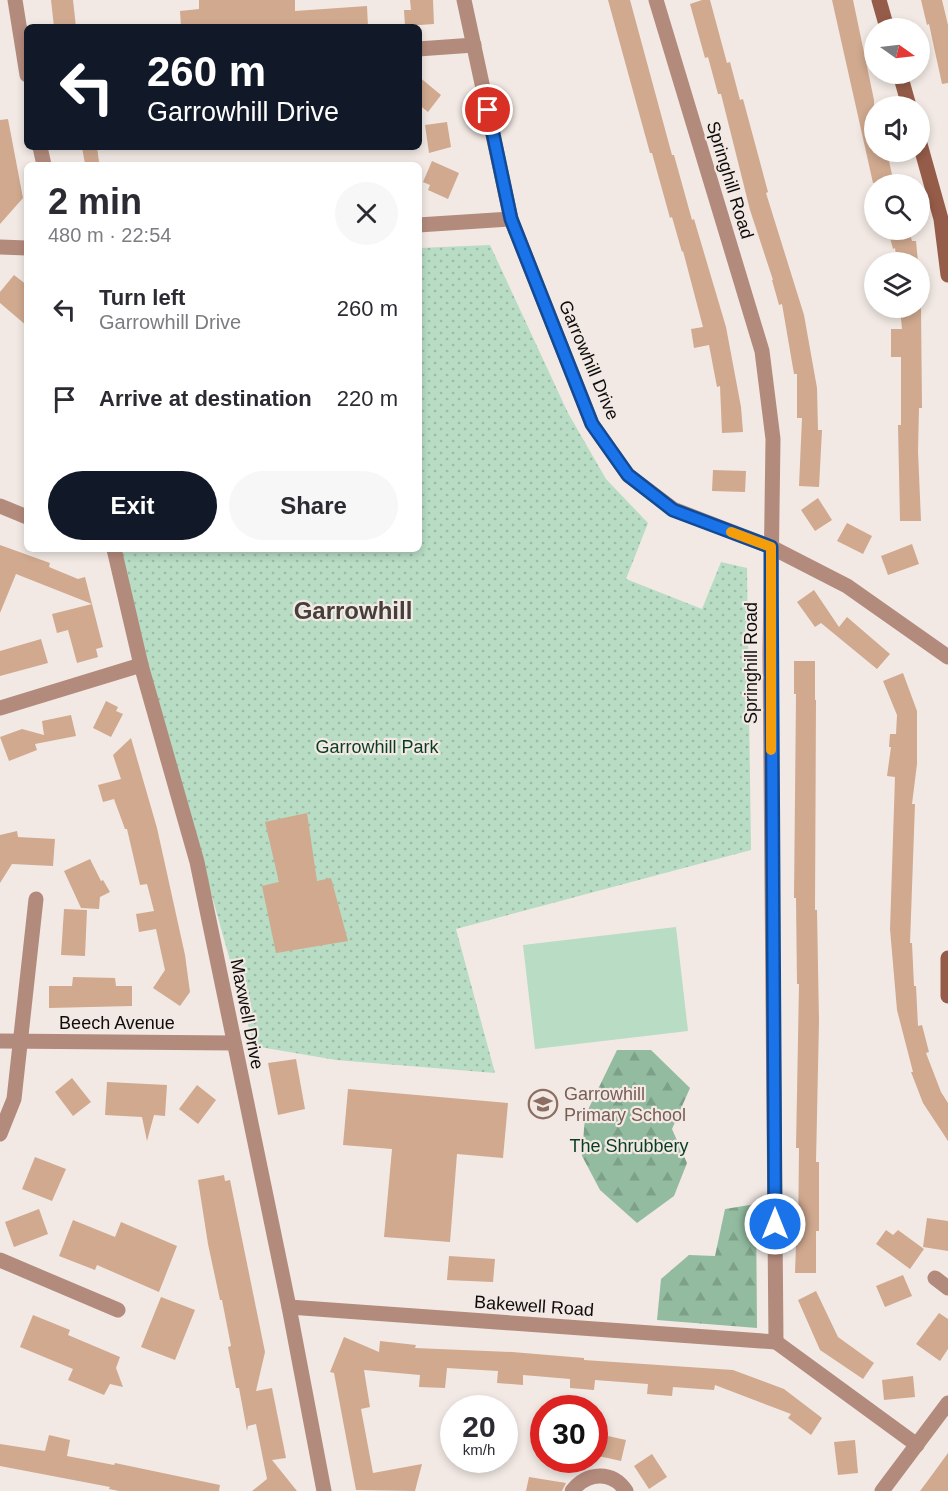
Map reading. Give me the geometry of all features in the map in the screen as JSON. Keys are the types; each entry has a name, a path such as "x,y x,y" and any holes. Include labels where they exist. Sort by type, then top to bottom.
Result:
{"main road":[{"path":"879,0 884,18"},
{"path":"926,162 944,218 948,275"},
{"path":"948,958 948,996"}],"street":[{"path":"15,0 24,56"},
{"name":"Garrowhill Drive","path":"464,0 511,219 592,424 628,475 673,510 771,547 847,586 948,657"},
{"name":"Springhill Road","path":"656,0 762,351 773,440 770,666 776,1342"},
{"path":"422,49 474,45"},
{"path":"422,225 511,219"},
{"path":"0,247 24,248"},
{"path":"0,506 24,516"},
{"name":"Maxwell Drive","path":"115,552 141,665 197,862 289,1307 324,1491"},
{"path":"0,708 141,665"},
{"path":"0,1134 14,1099 36,899"},
{"name":"Beech Avenue","path":"0,1041 233,1043"},
{"path":"0,1260 118,1310"},
{"path":"935,1278 948,1288"},
{"name":"Bakewell Road","path":"289,1307 776,1342"},
{"path":"776,1342 917,1445"},
{"path":"882,1491 948,1403"},
{"path":"572,1491 580,1482 598,1476 618,1481 626,1491"}],"green space":[{"name":"Garrowhill Park","path":"490,245 568,413 606,479 648,523 626,579 702,609 721,562 747,568 751,850 456,929 495,1073 336,1060 254,1046 148,668 122,552 422,552 422,248"},
{"path":"676,927 688,1031 535,1049 523,945"},
{"name":"The Shrubbery","path":"617,1050 651,1050 690,1088 672,1129 687,1163 674,1196 637,1223 600,1190 582,1156 585,1116"},
{"path":"756,1204 757,1328 657,1320 661,1279 689,1255 715,1256 725,1209"}],"building":[{"path":"51,0 73,0 76,24 54,24"},
{"path":"199,0 295,0 295,11 367,6 368,24 181,24 180,11 199,9"},
{"path":"410,0 433,0 434,24 405,24 404,10 411,10"},
{"path":"608,0 630,0 672,155 674,155 726,327 741,407 743,432 722,433 720,386 717,387 709,345 694,348 691,329 703,327 683,251 672,217 670,218 652,153 650,153"},
{"path":"710,0 727,63 730,62 740,100 743,99 768,192 766,193 804,315 817,388 818,430 822,430 819,487 799,486 802,418 797,418 797,374 794,374 782,304 779,305 750,210 721,94 718,94 708,57 705,58 690,4"},
{"path":"832,0 853,0 864,52 864,84 871,84 873,96 864,96 864,143"},
{"path":"921,0 942,0 948,25 948,83 942,84 930,29 930,18 925,18"},
{"path":"422,79 441,95 428,112 422,107"},
{"path":"8,119 23,198 0,224 0,120"},
{"path":"447,122 451,147 429,153 425,125"},
{"path":"83,150 97,150 99,162 85,162"},
{"path":"432,161 459,173 448,199 428,190 430,185 423,182"},
{"path":"868,162 889,162 892,174 871,174"},
{"path":"891,240 916,241 917,252 896,252 895,248 893,249"},
{"path":"14,275 24,283 24,323 0,303 0,292"},
{"path":"901,318 921,318 922,408 919,408 918,451 921,521 900,521 898,425 901,425 901,357 891,357 891,329 902,329"},
{"path":"713,470 746,471 745,492 712,491"},
{"path":"818,498 832,520 815,531 801,510"},
{"path":"847,523 872,536 863,554 837,541"},
{"path":"912,544 919,564 888,575 881,556"},
{"path":"0,545 50,563 49,567 78,579 85,577 92,604 16,574 0,613"},
{"path":"814,590 839,627 847,617 890,654 877,669 821,623 815,627 797,602"},
{"path":"92,604 103,647 96,649 98,657 77,663 68,630 57,633 52,614"},
{"path":"41,639 48,663 0,676 0,651"},
{"path":"794,661 815,661 815,910 817,910 819,1021 816,1162 819,1162 819,1231 816,1231 816,1273 795,1273 796,1245 798,1245 799,1148 796,1148 799,984 797,984 796,898 794,898 796,694 794,694"},
{"path":"903,673 917,711 917,764 912,804 915,804 910,943 912,943 914,986 916,986 918,1026 922,1025 929,1052 926,1053 941,1092 948,1103 948,1141 923,1103 911,1072 913,1072 897,1010 890,929 895,777 887,776 891,747 889,747 890,734 896,734 897,715 883,681"},
{"path":"106,701 118,707 116,711 123,714 111,737 93,728"},
{"path":"71,715 76,736 35,744 37,750 9,761 0,737 22,729 44,735 42,721"},
{"path":"131,738 157,828 185,955 190,992 180,1006 153,988 165,970 156,929 139,932 136,914 154,911 147,884 140,885 127,829 125,829 114,799 103,802 98,785 121,779 113,755"},
{"path":"307,813 317,881 331,878 348,941 276,953 262,886 279,882 265,822"},
{"path":"17,831 18,837 55,839 53,866 12,864 0,883 0,835"},
{"path":"90,859 101,881 103,880 110,892 100,897 99,909 81,908 64,871"},
{"path":"64,909 87,910 85,956 61,955"},
{"path":"73,977 115,978 116,986 132,986 132,1006 49,1008 49,986 72,986"},
{"path":"296,1059 305,1109 278,1115 268,1063"},
{"path":"72,1078 91,1102 73,1116 55,1092"},
{"path":"107,1082 167,1085 165,1116 154,1115 147,1141 142,1117 105,1115"},
{"path":"197,1085 216,1100 198,1124 179,1109"},
{"path":"348,1089 508,1103 503,1158 457,1154 450,1242 384,1237 392,1149 343,1145"},
{"path":"35,1157 66,1169 52,1201 22,1189"},
{"path":"224,1175 225,1181 230,1180 265,1352 256,1391 272,1388 286,1458 272,1460 297,1491 252,1491 267,1479 256,1424 248,1426 247,1431 239,1388 236,1388 228,1347 231,1346 208,1244 198,1180"},
{"path":"39,1209 48,1234 14,1247 5,1222"},
{"path":"927,1218 948,1221 948,1251 923,1247"},
{"path":"73,1220 115,1237 121,1222 177,1246 159,1292 97,1265 95,1270 59,1256"},
{"path":"886,1230 893,1235 898,1230 924,1249 910,1269 876,1244"},
{"path":"449,1256 495,1259 493,1282 447,1280"},
{"path":"903,1275 912,1296 885,1307 876,1286"},
{"path":"816,1291 838,1337 874,1363 863,1379 820,1350 798,1300"},
{"path":"161,1297 195,1310 175,1360 141,1347"},
{"path":"939,1313 948,1319 948,1349 940,1361 916,1344"},
{"path":"33,1315 70,1330 68,1335 120,1357 116,1368 123,1387 110,1384 104,1395 68,1380 73,1369 20,1347"},
{"path":"344,1337 379,1352 380,1341 416,1345 415,1348 512,1352 584,1358 584,1360 733,1370 784,1389 822,1418 811,1435 788,1418 791,1414 715,1385 714,1390 673,1387 672,1396 647,1394 648,1384 595,1380 594,1390 570,1388 570,1379 523,1375 523,1385 497,1383 498,1371 447,1368 445,1388 419,1387 420,1375 364,1370 370,1407 361,1409 373,1473 422,1464 415,1491 356,1490 334,1373 330,1372"},
{"path":"913,1376 915,1397 884,1400 882,1380"},
{"path":"49,1435 70,1440 67,1456 114,1465 115,1463 220,1485 219,1491 119,1491 109,1489 110,1487 0,1466 0,1444 45,1451"},
{"path":"608,1436 626,1440 621,1461 608,1458"},
{"path":"855,1440 858,1473 838,1475 834,1442"},
{"path":"948,1453 948,1491 920,1491 929,1479"},
{"path":"652,1454 667,1477 649,1489 634,1466"},
{"path":"529,1477 566,1483 562,1491 526,1491"}],"slow traffic":[{"path":"731,532 771,547 771,750"}],"place":[{"name":"Garrowhill Primary School","path":"543,1104"}],"district":[{"name":"Garrowhill","path":"353,611"}],"route":[{"path":"488,110 511,219 592,424 628,475 673,510 771,547 775,1224"}]}
